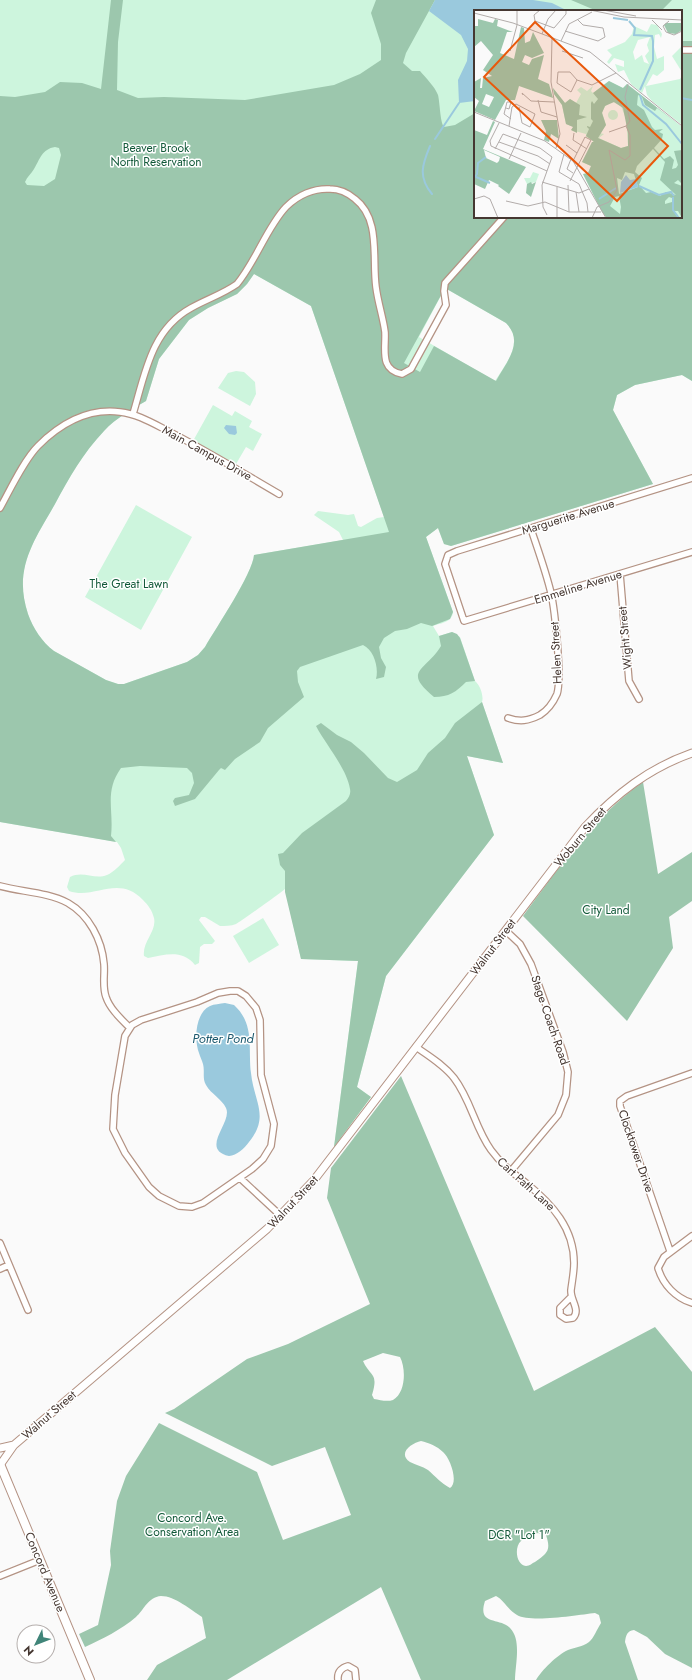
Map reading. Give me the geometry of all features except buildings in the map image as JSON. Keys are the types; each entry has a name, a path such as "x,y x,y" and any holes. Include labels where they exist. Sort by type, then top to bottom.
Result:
{"main road":[{"name":"Concord Avenue","path":"0,1464 90,1680"}],"street":[{"path":"0,508 37,447 54,431 73,420 90,414 105,411 133,414 150,356 166,328 191,308 229,290 237,284 286,207 299,197 313,191 333,189 343,192 358,202 366,211 372,223 376,289 385,332 385,361 388,367 398,374 407,372 411,369 446,305 444,291 445,283 503,218"},
{"name":"Main Campus Drive","path":"133,414 184,440 279,494"},
{"name":"Marguerite Avenue","path":"464,621 446,569 445,559 448,555 692,478"},
{"name":"Helen Street","path":"508,718 517,721 534,718 545,712 557,694 559,666 551,595 532,529"},
{"name":"Emmeline Avenue","path":"464,621 692,552"},
{"name":"Wight Street","path":"620,574 628,681 639,699"},
{"name":"Woburn Street","path":"521,911 580,832 609,802 650,772 692,753"},
{"path":"0,886 56,899 68,904 82,914 93,928 100,944 104,964 106,997 115,1012 130,1028"},
{"name":"Walnut Street","path":"0,1464 14,1445 281,1216 313,1182 521,911"},
{"name":"Stage Coach Road","path":"506,931 520,944 532,964 563,1052 568,1072 566,1095 558,1114 511,1171"},
{"path":"230,991 238,991 246,996 256,1008 260,1020 261,1075 274,1124 271,1146 263,1159 240,1178 203,1203 192,1207 179,1206 159,1196 149,1187 137,1171 125,1153 113,1129 115,1095 123,1046 125,1036 130,1028 140,1020 197,1002 218,993 230,991"},
{"name":"Cart Path Lane","path":"416,1047 453,1077 466,1097 484,1140 496,1157 546,1199 566,1226 571,1243 574,1263 570,1298"},
{"name":"Clocktower Drive","path":"670,1251 620,1106 620,1101 627,1096 692,1073"},
{"path":"240,1178 281,1216"},
{"path":"692,1236 670,1251 659,1263 658,1268 660,1275 674,1293 684,1300 692,1302"},
{"path":"0,1243 28,1310"},
{"path":"0,1269 9,1265"},
{"name":"Walnut Street","path":"0,1448 14,1445"},
{"path":"0,1576 40,1560"},
{"path":"338,1680 339,1672 342,1668 348,1666 355,1670 356,1680"}],"green space":[{"name":"Beaver Brook North Reservation","path":"0,0 692,0 692,381 682,375 635,385 617,395 613,410 653,484 451,546 444,544 438,528 426,537 453,612 452,616 448,620 433,626 439,636 452,632 460,637 475,681 481,691 482,702 503,763 467,756 494,835 386,976 357,1087 371,1097 334,1147 358,961 301,959 285,889 234,925 220,926 205,917 201,917 199,920 215,941 212,944 204,944 200,947 199,963 195,965 185,957 173,954 148,958 144,956 144,951 153,927 154,918 150,908 143,900 134,893 125,889 115,888 88,893 79,893 69,891 67,887 70,877 75,875 102,876 110,874 117,868 125,860 121,848 117,842 0,822","holes":["254,274 311,306 384,517 377,518 361,527 358,526 354,514 348,515 318,511 314,515 339,532 343,540 254,555 241,587 205,647 198,655 187,662 124,684 118,684 106,680 54,651 42,639 35,629 28,614 24,598 24,569 28,556 40,530 71,475 83,457 96,439 109,426 124,414 146,401 159,359 189,320 208,308 237,294","445,288 506,323 511,330 514,338 512,352 495,381 419,337"]},
{"name":"Beaver Brook North Reservation","path":"111,0 123,0 118,42 117,90 138,98 164,97 245,100 334,85 360,74 381,60 381,44 371,13 376,0 435,0 406,53 403,63 412,71 420,71 435,89 438,95 444,127 455,125 474,114 474,218 682,218 682,41 692,41 692,381 682,375 635,385 617,395 613,410 653,484 451,546 444,544 438,528 426,537 453,612 450,619 432,626 421,623 407,629 395,631 384,638 379,647 381,658 386,667 384,677 376,679 377,670 375,660 367,647 363,645 300,667 297,671 298,682 304,697 268,728 260,742 235,759 225,770 221,768 195,799 175,806 173,801 175,798 189,795 194,783 192,773 187,768 140,766 121,768 116,777 111,793 111,836 116,842 0,822 0,96 15,97 45,92 60,82 82,83 101,89","holes":["51,148 59,148 61,155 55,179 44,186 27,185 25,182 26,180 44,152","254,274 311,306 389,532 254,555 241,587 205,647 198,655 187,662 124,684 118,684 106,680 54,651 42,639 35,629 28,614 24,598 24,569 28,556 40,530 71,475 83,457 96,439 109,426 124,414 146,401 159,359 189,320 208,308 237,294","445,288 506,323 511,330 514,338 512,352 509,360 496,381 434,346 420,372 404,363"]},
{"path":"571,0 672,0 662,10 595,10"},
{"path":"236,371 244,372 255,382 256,394 250,406 218,388 228,373"},
{"path":"213,405 232,416 235,411 252,421 249,427 262,434 253,451 246,447 236,464 193,441"},
{"name":"The Great Lawn","path":"136,505 192,537 141,630 85,597"},
{"path":"452,632 457,634 460,638 475,681 466,682 459,689 448,695 434,697 424,688 419,681 418,676 423,666 435,655 441,646 439,636"},
{"path":"482,702 503,763 467,756 494,835 386,976 357,1087 371,1097 334,1147 358,961 301,959 285,892 285,871 280,865 278,854 283,853 302,833 346,801 350,794 345,773 316,726 321,723 337,735 351,742 388,778 397,782 417,770 428,753 445,738 455,723"},
{"name":"City Land","path":"643,782 658,874 692,852 692,901 669,917 673,948 627,1021 523,916 564,861 593,827 608,811"},
{"path":"263,918 279,945 249,963 233,936"},
{"name":"DCR \"Lot 1\"","path":"401,1076 534,1391 655,1327 692,1372 692,1668 665,1654 647,1637 634,1630 627,1634 625,1642 638,1680 536,1680 546,1667 559,1655 568,1650 584,1645 591,1640 601,1623 599,1615 595,1613 555,1618 524,1617 514,1613 496,1596 485,1601 483,1609 484,1614 486,1618 505,1625 514,1633 517,1646 515,1680 421,1680 381,1587 227,1680 147,1680 157,1665 206,1638 202,1617 172,1598 161,1596 149,1601 136,1617 124,1626 85,1647 79,1634 98,1625 111,1565 110,1551 117,1501 126,1476 159,1423 257,1472 283,1540 351,1515 325,1447 272,1466 165,1413 174,1409 247,1359 288,1344 370,1304 327,1198 331,1168","holes":["383,1353 400,1357 403,1367 403,1386 397,1397 391,1401 374,1399 372,1395 375,1382 374,1378 363,1361","421,1441 433,1445 446,1455 451,1464 454,1476 453,1485 450,1488 424,1467 406,1459 405,1452 410,1446","538,1533 546,1535 548,1548 543,1556 526,1566 520,1563 518,1559 517,1547 524,1538"]}],"water":[{"path":"435,0 533,0 552,3 566,10 474,10 474,101 459,103 458,80 467,61 468,49 461,35 429,11"},
{"path":"226,425 236,426 237,433 235,435 229,434 224,428"},
{"name":"Potter Pond","path":"225,1003 234,1005 241,1012 248,1028 251,1073 260,1116 259,1124 255,1133 247,1145 238,1153 229,1156 221,1153 217,1148 217,1141 227,1114 226,1108 208,1088 205,1082 203,1064 196,1041 197,1027 201,1014 210,1006"}],"waterway":[{"path":"682,98 692,100"},
{"path":"435,139 459,103"},
{"path":"430,146 423,165 423,176 432,194"}],"park label":[{"name":"Concord Ave. Conservation Area","path":"192,1525"}]}
